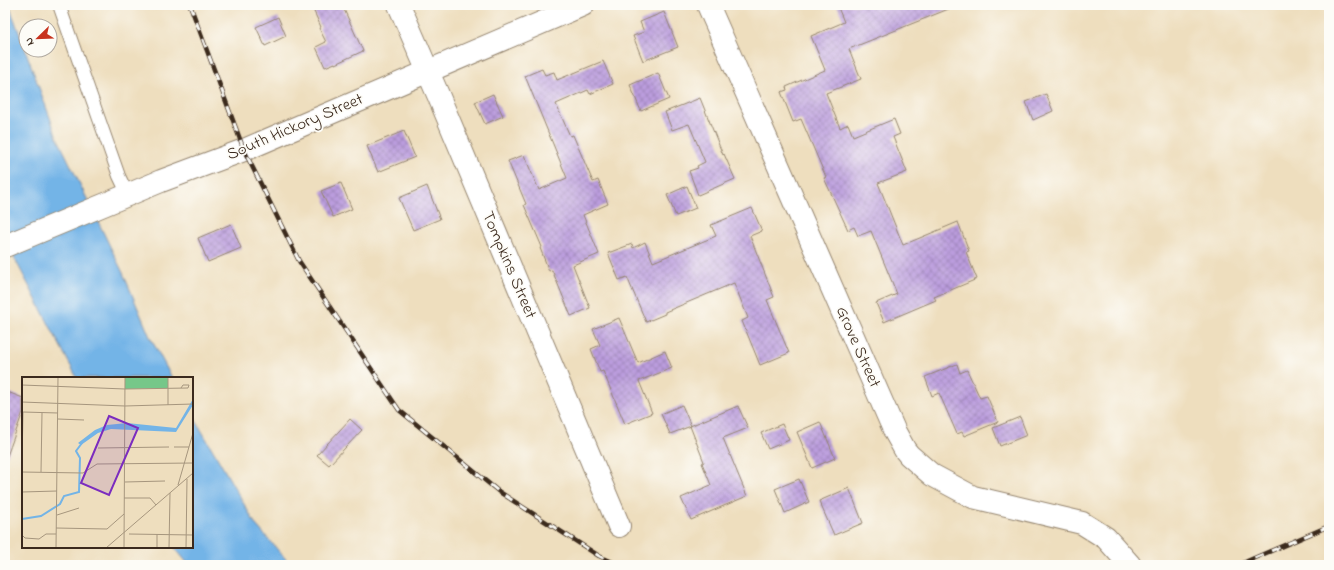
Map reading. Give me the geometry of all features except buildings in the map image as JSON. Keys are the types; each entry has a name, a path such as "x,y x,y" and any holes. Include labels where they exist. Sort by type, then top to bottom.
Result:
{"street":[{"name":"Tompkins Street","path":"399,5 619,526"},
{"name":"South Hickory Street","path":"5,246 102,205 244,150 583,5"},
{"name":"Grove Street","path":"708,5 895,432 905,450 932,475 973,497 1062,518 1088,526 1111,542 1130,565"}],"lane":[{"path":"58,5 116,168 128,195"}],"water":[{"path":"5,5 9,5 18,30 18,58 28,58 57,137 123,273 150,337 171,377 76,377 5,240"},
{"path":"193,416 256,525 291,565 189,565 175,548 193,548"}],"railway":[{"path":"190,5 244,150 299,261 399,410 498,491 599,556 619,565"},
{"path":"1238,565 1329,526"}]}
